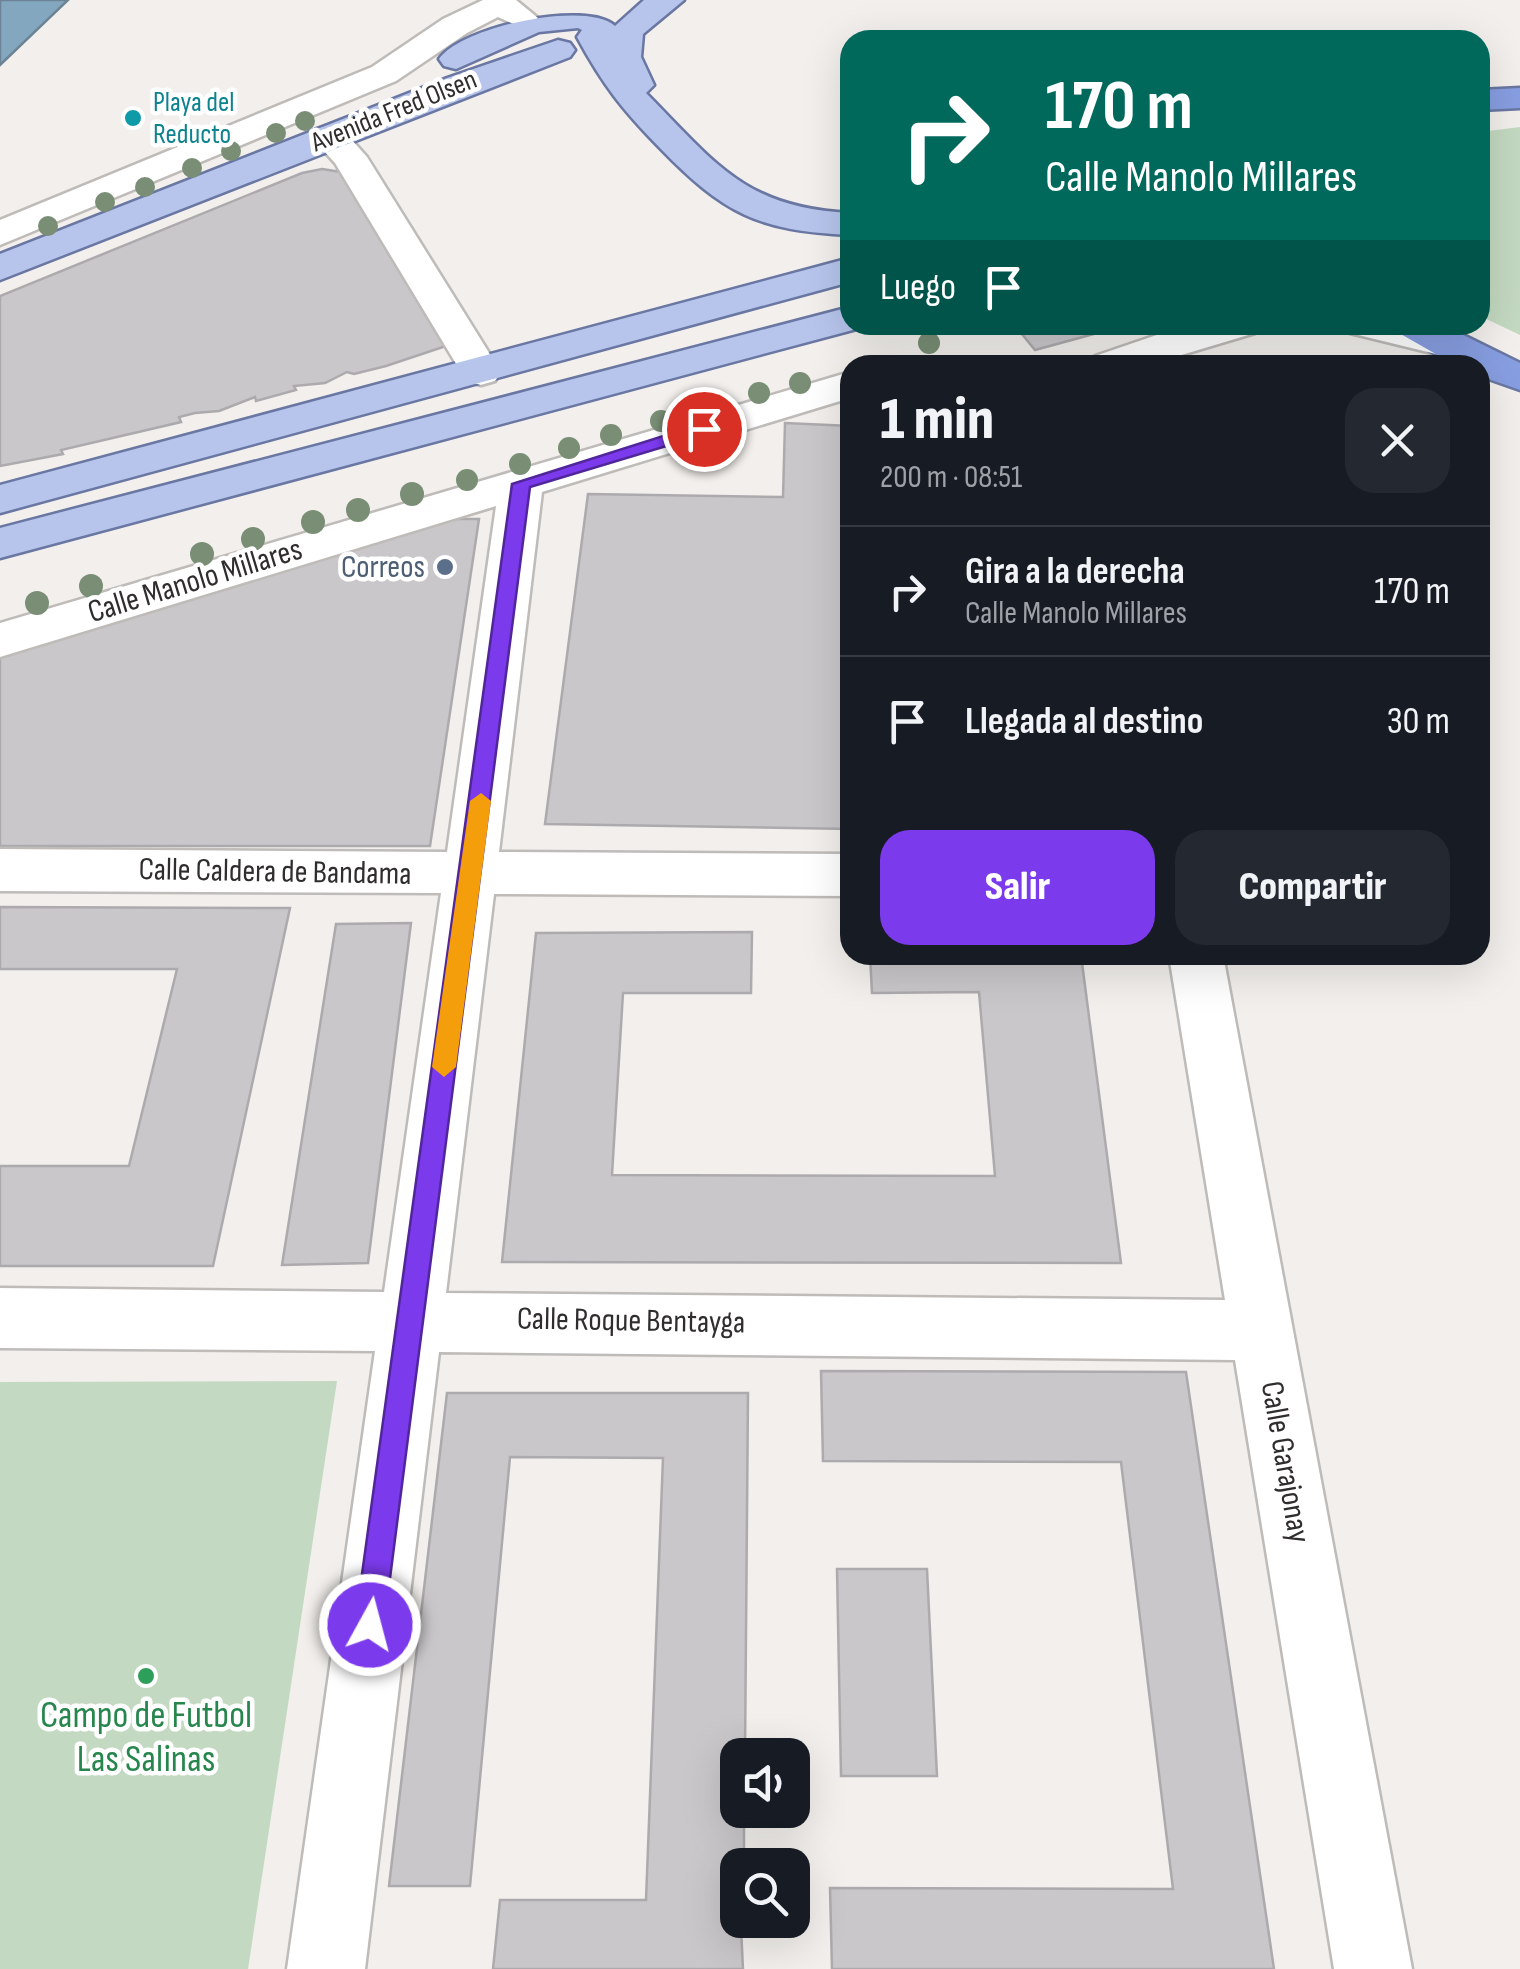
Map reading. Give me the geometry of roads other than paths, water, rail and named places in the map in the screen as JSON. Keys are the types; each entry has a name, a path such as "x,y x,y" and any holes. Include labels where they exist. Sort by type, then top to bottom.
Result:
{"highway":[{"path":"1490,100 1520,98"},
{"path":"1430,335 1472,355"},
{"path":"1490,363 1519,377"}],"main road":[{"name":"Avenida Fred Olsen","path":"231,174 551,17 647,0"},
{"path":"651,114 622,60 622,49 633,24 668,0"},
{"name":"Avenida Fred Olsen","path":"0,268 231,174 523,60 558,50 551,17"},
{"path":"558,50 521,43 513,31 551,17 651,114 688,161 717,186 761,208 802,222 840,224"},
{"path":"0,499 840,273"},
{"path":"0,543 840,322"}],"street":[{"path":"0,234 384,74 455,26 551,17"},
{"path":"329,137 349,157 481,372"},
{"path":"1137,355 1194,335"},
{"name":"Calle Manolo Millares","path":"0,640 840,388"},
{"path":"326,1969 408,1318 472,874 521,484"},
{"name":"Calle Caldera de Bandama","path":"0,870 840,875"},
{"name":"Calle Garajonay","path":"1198,965 1373,1969"},
{"name":"Calle Roque Bentayga","path":"0,1318 408,1318 1262,1330"}],"water":[{"path":"0,0 68,0 0,65"}],"place":[{"name":"Playa del Reducto","path":"133,118"},
{"name":"Correos","path":"445,567"},
{"name":"Campo de Futbol Las Salinas","path":"146,1676"}]}
